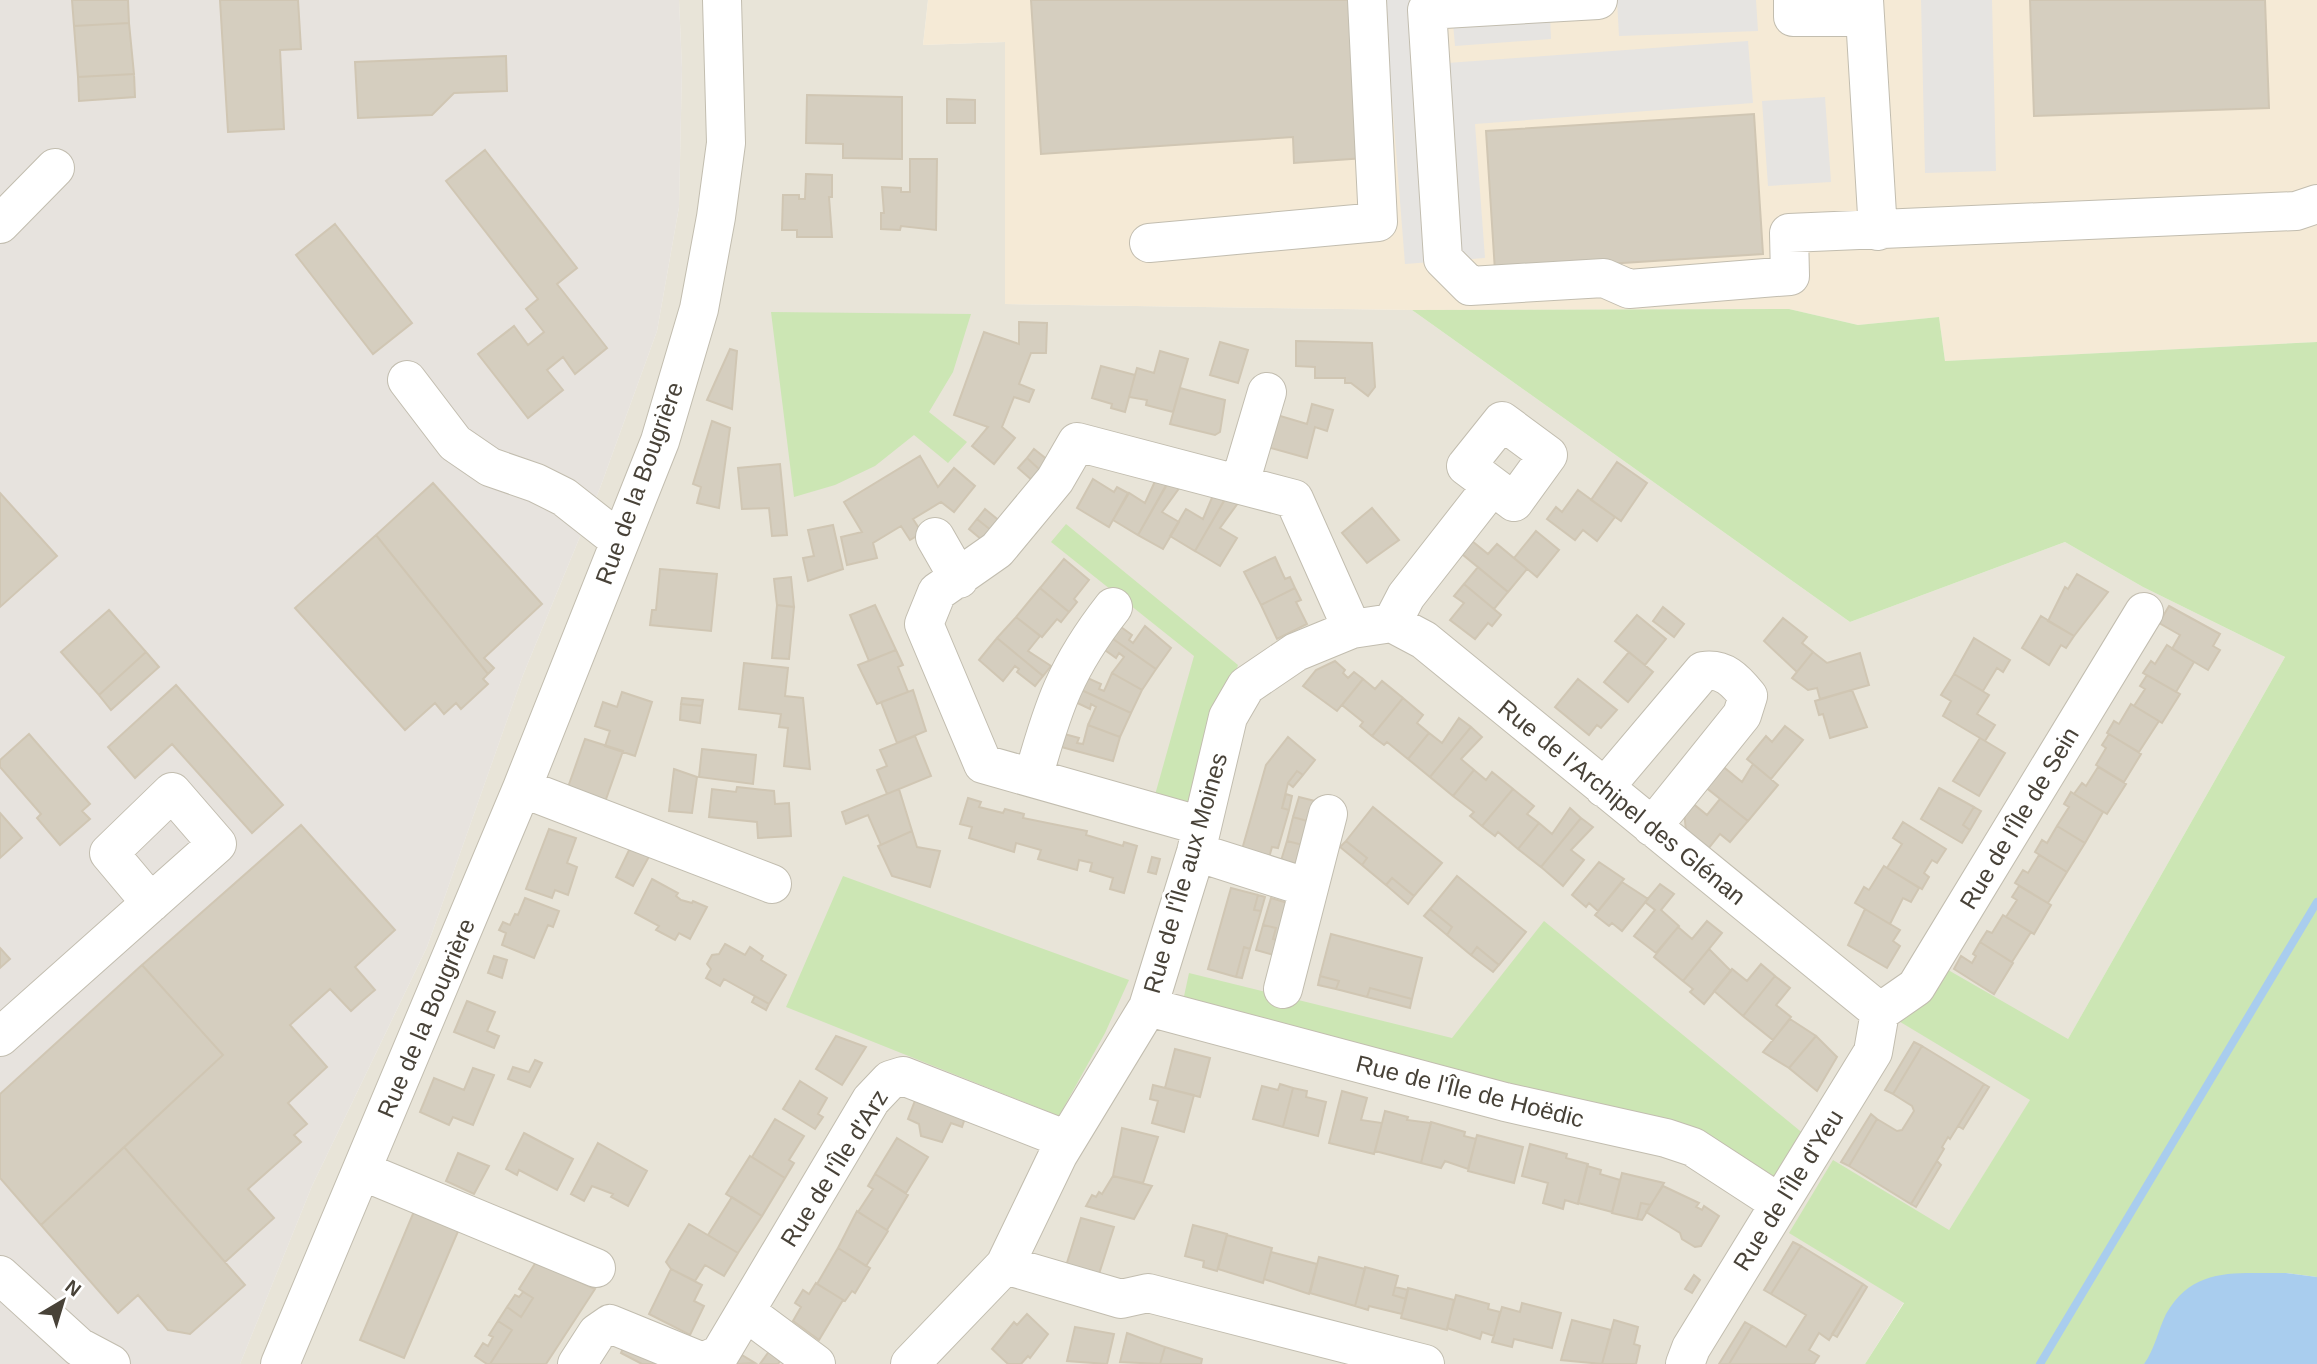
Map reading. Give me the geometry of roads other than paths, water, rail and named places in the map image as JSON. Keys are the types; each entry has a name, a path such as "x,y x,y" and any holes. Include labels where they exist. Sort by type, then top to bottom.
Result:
{"street":[{"name":"Rue de la Bougrière","path":"280,1364 522,788 660,441 699,309 726,143 722,0"},
{"path":"1149,243 1378,222 1367,0"},
{"path":"1598,0 1427,10 1443,258 1470,286 1604,278 1629,289 1790,276 1789,233 2296,211 2317,204"},
{"path":"1793,0 1793,17 1864,9 1878,231"},
{"path":"0,224 55,168"},
{"path":"407,380 455,443 490,467 536,482 564,497 620,541"},
{"path":"1240,483 1267,392"},
{"path":"1309,888 1199,839 1033,778 983,764 925,624 937,592 997,550 1055,480 1077,442 1294,499 1352,629 1392,623 1406,596 1492,486"},
{"path":"935,537 959,579"},
{"path":"1033,778 1066,675 1087,640 1113,607"},
{"name":"Rue de l'Île de Sein","path":"1880,1012 1916,987 2144,612"},
{"name":"Rue de l'Archipel des Glénan","path":"1392,623 1424,640 1880,1012"},
{"name":"Rue de l'Île aux Moines","path":"910,1364 1005,1265 1067,1140 1148,1007 1199,839 1228,717 1245,686 1296,652 1352,629"},
{"path":"1604,788 1703,671 1716,669 1735,679 1748,696 1742,715 1653,827"},
{"path":"522,788 772,884"},
{"path":"1283,989 1328,814"},
{"path":"0,1037 151,903"},
{"name":"Rue de l'Île de Hoëdic","path":"1148,1007 1505,1102 1666,1138 1693,1147 1779,1203"},
{"name":"Rue de l'Île d'Yeu","path":"1685,1364 1691,1348 1874,1052 1880,1012"},
{"name":"Rue de l'Île d'Arz","path":"577,1364 597,1334 610,1324 703,1362 720,1354 872,1100 890,1080 903,1076 1067,1140"},
{"path":"362,1171 596,1268"},
{"path":"1005,1265 1121,1299 1148,1293 1425,1364"},
{"path":"0,1275 79,1347 111,1364"},
{"path":"746,1312 816,1364"}],"water":[{"path":"2234,1273 2286,1273 2317,1277 2317,1364 2144,1364 2166,1314 2177,1298 2190,1287 2203,1280"}],"waterway":[{"path":"2040,1364 2317,902"}]}
